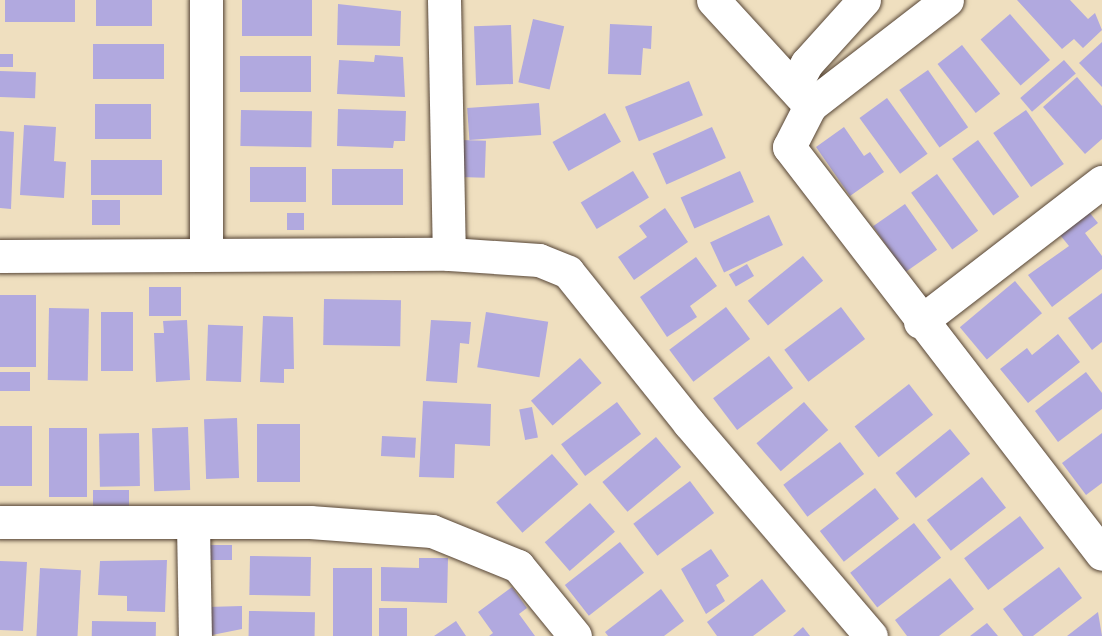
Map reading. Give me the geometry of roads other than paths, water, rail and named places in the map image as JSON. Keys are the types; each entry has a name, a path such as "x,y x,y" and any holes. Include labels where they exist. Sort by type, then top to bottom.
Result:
{"street":[{"path":"206,0 206,255"},
{"path":"444,0 449,254"},
{"path":"713,0 802,96"},
{"path":"864,0 832,32 802,96 789,147 795,161 1102,554"},
{"path":"802,96 947,0"},
{"path":"920,322 1102,182"},
{"path":"0,256 449,254 539,260 568,272 871,636"},
{"path":"0,522 193,525 310,522 432,531 518,566 575,636"},
{"path":"193,525 195,636"}]}
